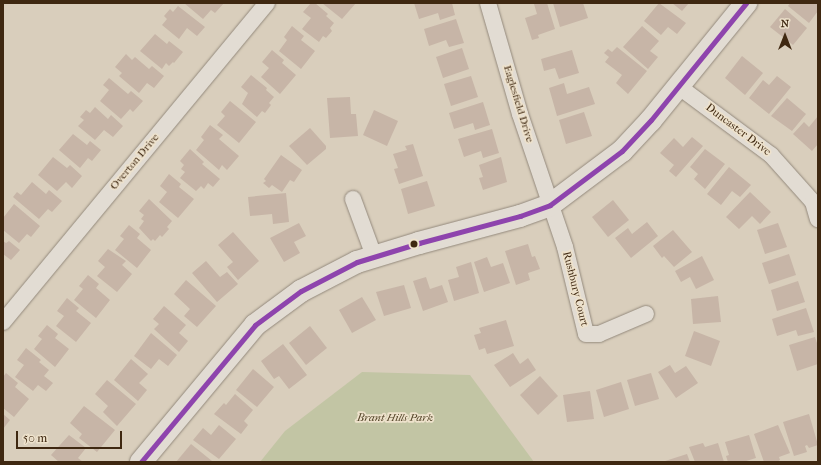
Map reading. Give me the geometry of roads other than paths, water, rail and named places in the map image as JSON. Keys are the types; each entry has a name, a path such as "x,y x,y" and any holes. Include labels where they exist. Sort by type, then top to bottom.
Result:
{"street":[{"name":"Overton Drive","path":"3,322 267,3"},
{"name":"Eaglesfield Drive","path":"488,3 520,114 550,205"},
{"path":"141,462 255,325 301,291 357,262 374,256 520,216 550,205 622,151 746,3"},
{"name":"Duncaster Drive","path":"678,86 772,155 813,202 818,219"},
{"path":"353,199 374,256"},
{"name":"Rushbury Court","path":"550,205 569,261 586,334 599,334 646,314"}],"park label":[{"name":"Brant Hills Park","path":"395,418"}]}
